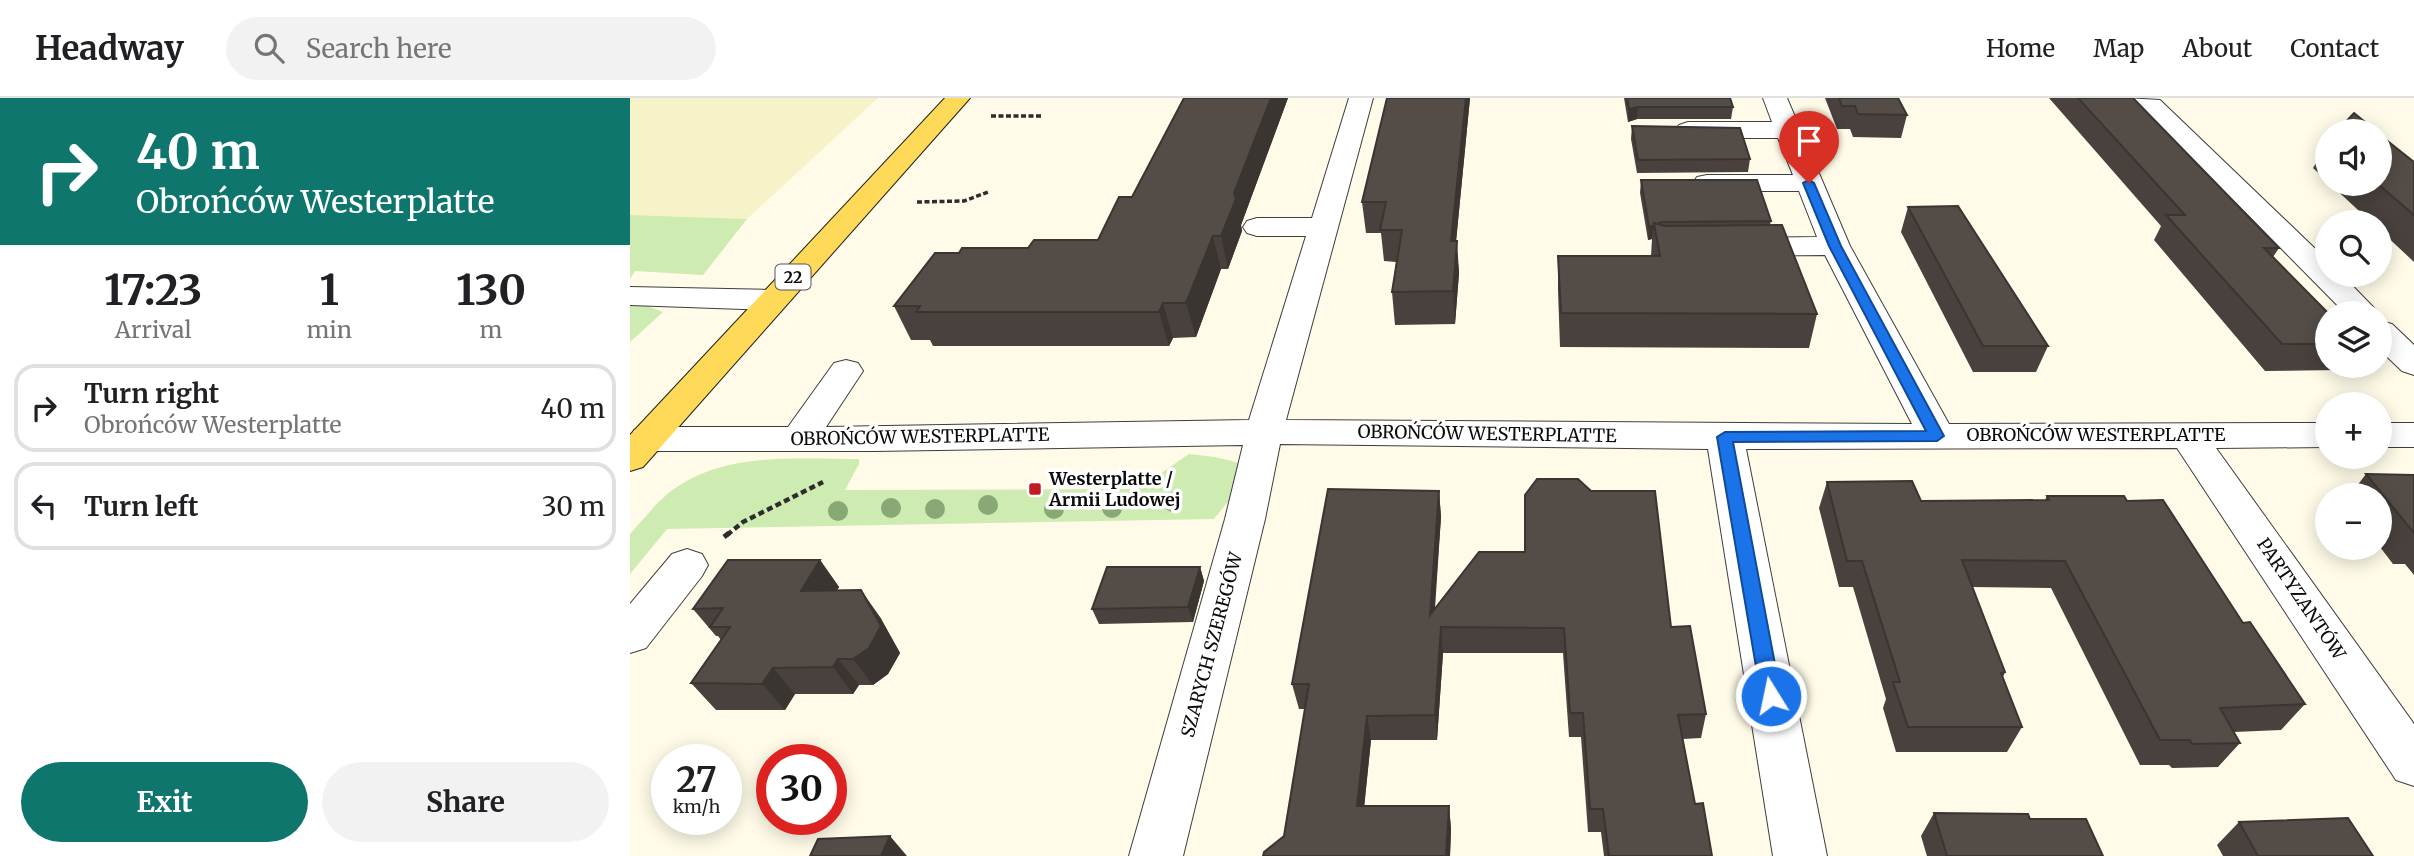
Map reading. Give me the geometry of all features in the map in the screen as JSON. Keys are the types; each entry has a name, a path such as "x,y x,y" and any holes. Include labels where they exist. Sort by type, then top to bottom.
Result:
{"main road":[{"name":"22","path":"639,449 773,300 970,107"}],"street":[{"name":"SZARYCH SZEREGÓW","path":"1156,856 1245,519 1264,432 1361,98"},
{"path":"1775,98 1835,246 1937,436"},
{"path":"2137,98 2151,105 2178,130 2350,301"},
{"path":"1665,130 1788,130"},
{"path":"1679,183 1809,183"},
{"path":"1256,227 1324,227"},
{"path":"1714,247 1835,246"},
{"path":"630,296 773,300"},
{"path":"2392,343 2414,364"},
{"path":"799,438 846,371"},
{"name":"OBROŃCÓW WESTERPLATTE","path":"639,449 799,438 1264,432 1725,437 2315,435"},
{"name":"PARTYZANTÓW","path":"2187,434 2414,764"},
{"path":"2392,435 2414,436"},
{"path":"1725,437 1800,856"},
{"path":"630,635 687,565"}],"path":[{"path":"970,107 1043,116"},
{"path":"933,202 964,201 988,192"},
{"path":"687,565 743,522 824,482"}],"shaded area":[{"path":"630,98 878,98 747,219 630,215"}],"green space":[{"path":"630,215 747,219 703,275 635,271 630,279"},
{"path":"630,299 663,312 630,342"},
{"path":"1189,454 1256,467 1214,519 667,529 630,574 630,534 660,501 700,474 744,462 859,459 845,490 1138,489"}],"building":[{"path":"1184,98 1271,98 1234,193 1236,199 1221,236 1213,236 1186,303 1163,303 1159,312 916,312 920,306 894,306 935,253 959,253 962,248 1028,248 1034,240 1098,240 1119,197 1132,197"},
{"path":"1387,98 1466,98 1451,241 1457,241 1453,291 1392,292 1402,230 1380,230 1386,202 1362,202"},
{"path":"1627,98 1730,98 1733,107 1629,109"},
{"path":"1839,98 1898,98 1907,115 1858,114 1855,106 1842,106"},
{"path":"2078,98 2133,98 2279,248 2264,248 2316,301 2315,344 2282,344 2166,215 2185,215"},
{"path":"2354,113 2361,119 2348,119"},
{"path":"1632,126 1740,128 1750,159 1638,160"},
{"path":"2392,145 2414,162 2414,215 2392,196"},
{"path":"1641,180 1757,180 1771,221 1662,222 1649,227"},
{"path":"1958,206 2048,346 1983,346 1908,207"},
{"path":"1654,223 1665,226 1782,225 1817,314 1561,313 1558,256 1660,256"},
{"path":"2366,474 2414,475 2414,533 2392,506 2392,483 2373,483"},
{"path":"1537,479 1578,479 1591,491 1655,491 1671,627 1690,626 1706,714 1678,715 1695,804 1703,803 1712,856 1609,856 1603,809 1590,809 1583,713 1570,713 1564,628 1441,627 1435,715 1367,716 1357,806 1449,806 1446,856 1263,856 1264,852 1284,836 1309,684 1292,684 1328,489 1439,491 1430,615 1479,552 1525,552 1525,495"},
{"path":"1912,481 1921,501 2049,500 2047,496 2124,496 2127,501 2163,500 2243,623 2250,622 2305,704 2220,708 2240,743 2192,744 2190,740 2160,740 2065,561 1962,560 2005,672 2001,673 2022,727 1908,727 1893,682 1900,682 1862,561 1847,561 1827,482"},
{"path":"728,560 820,560 801,591 861,590 881,626 869,648 853,659 838,659 833,667 773,668 762,684 691,683 730,627 710,627 723,608 693,609"},
{"path":"1107,567 1200,567 1188,607 1092,609"},
{"path":"1934,813 2028,814 2030,819 2086,819 2103,856 1947,856"},
{"path":"2348,818 2373,856 2258,856 2239,822"},
{"path":"890,836 881,856 810,856 818,839"}],"place":[{"name":"Westerplatte / Armii Ludowej","path":"1035,489"}],"route":[{"path":"1771,696 1725,437 1937,436 1835,246 1809,183"}]}
